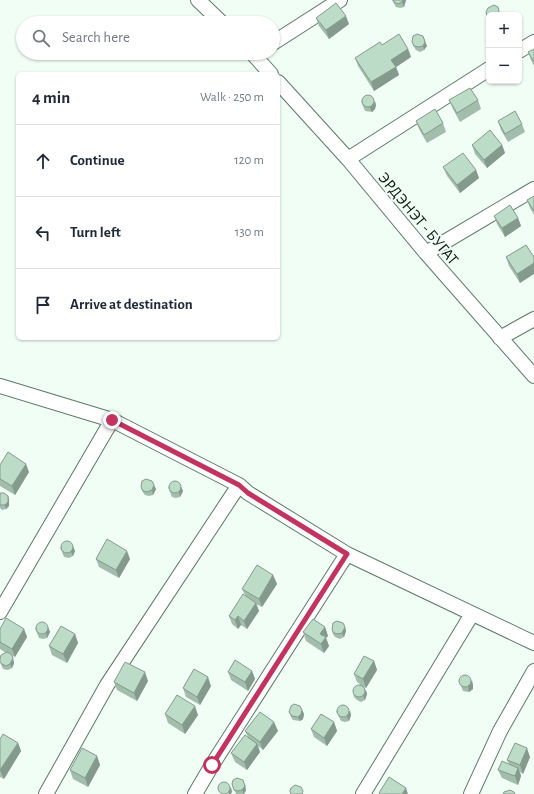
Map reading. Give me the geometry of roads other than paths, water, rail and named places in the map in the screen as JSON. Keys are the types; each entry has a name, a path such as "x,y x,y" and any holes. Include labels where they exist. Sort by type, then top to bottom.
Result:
{"street":[{"path":"198,0 215,16"},
{"path":"280,39 340,0"},
{"path":"522,49 534,42"},
{"path":"259,60 269,72"},
{"path":"348,159 486,70"},
{"name":"ЭРДЭНЭТ - БУГАТ","path":"280,84 348,159 426,253 534,376"},
{"path":"426,253 534,189"},
{"path":"500,338 534,319"},
{"path":"0,386 112,420 239,485 248,493 347,554 534,643"},
{"path":"0,612 112,420"},
{"path":"46,794 107,685 239,485"},
{"path":"195,794 347,554"},
{"path":"363,794 472,614"},
{"path":"471,794 500,731 534,671"}]}
